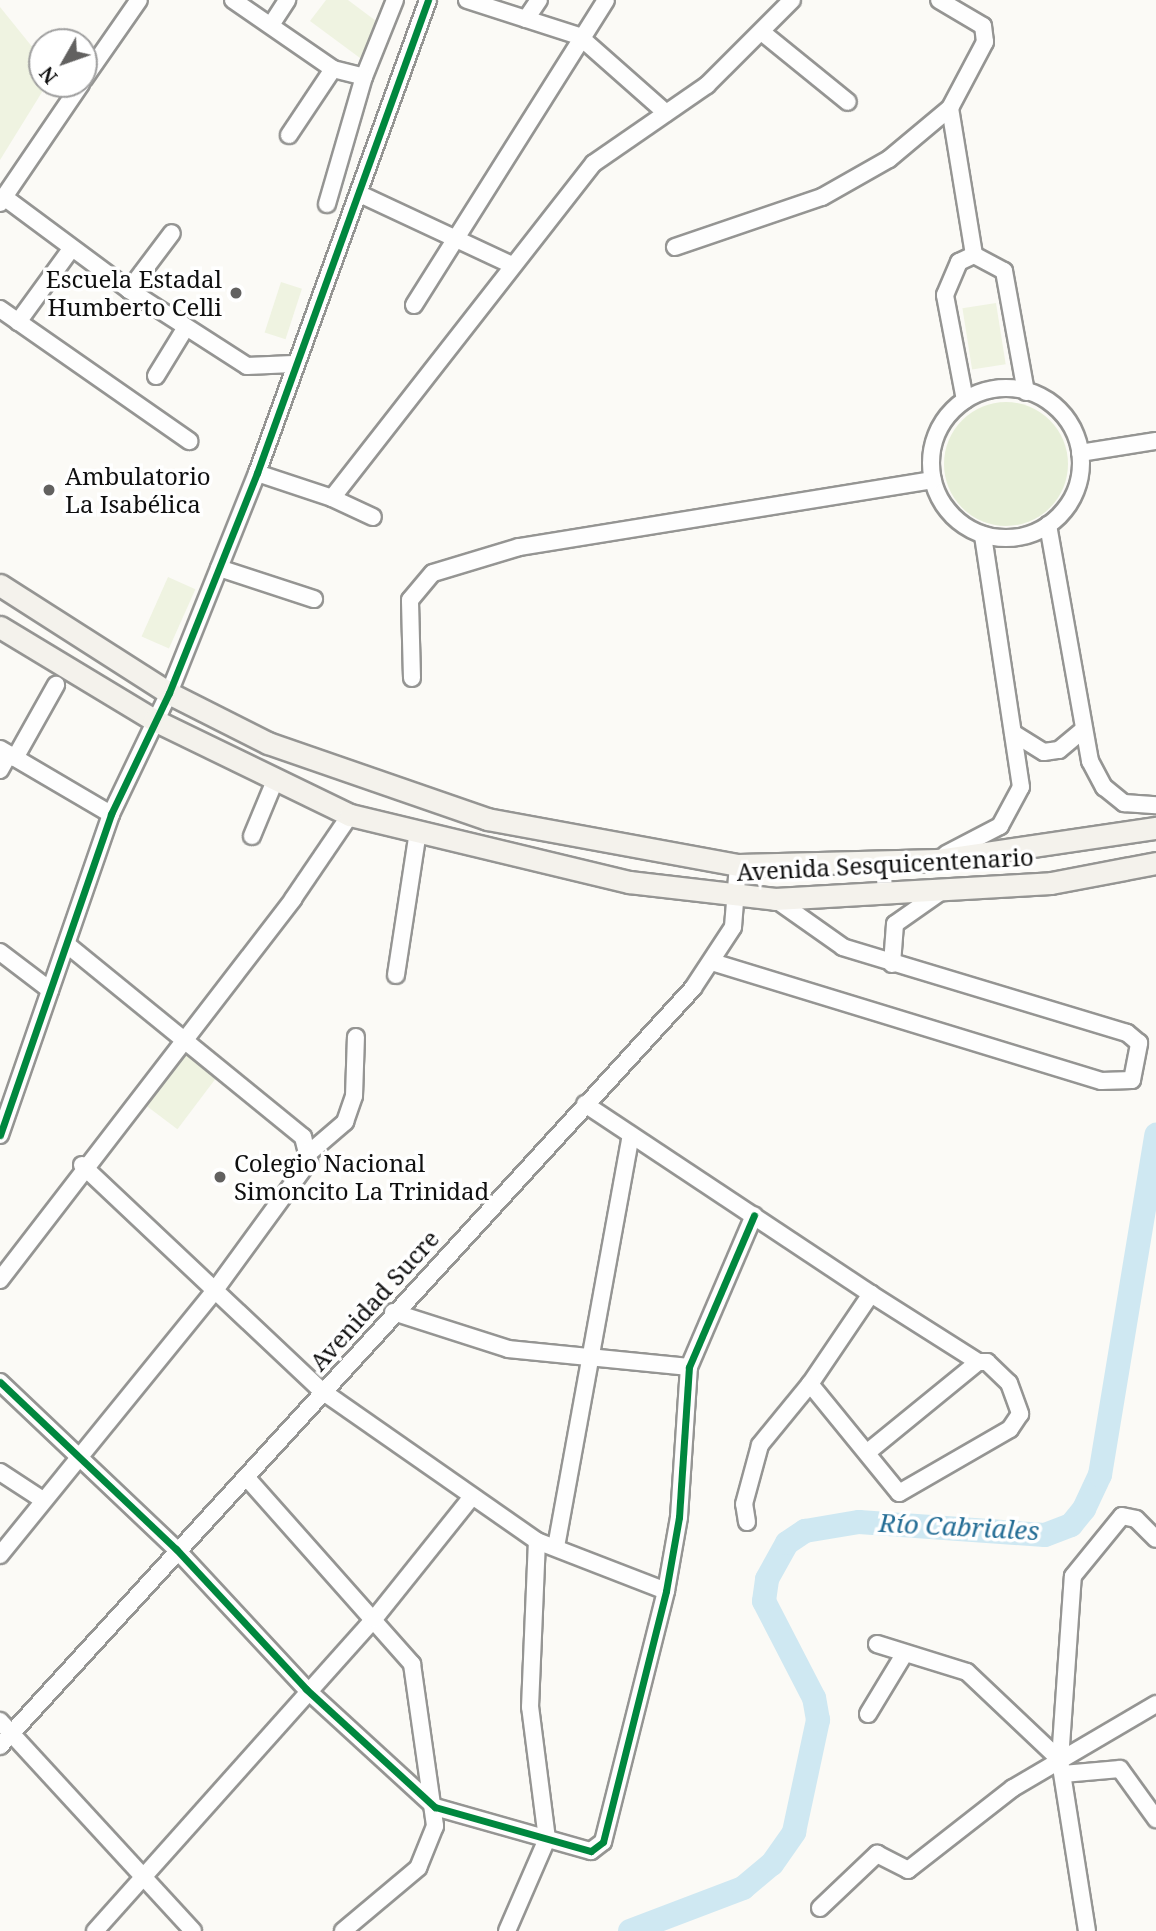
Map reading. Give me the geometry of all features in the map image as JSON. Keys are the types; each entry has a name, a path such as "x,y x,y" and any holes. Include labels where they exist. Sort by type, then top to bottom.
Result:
{"main road":[{"name":"Avenida Sesquicentenario","path":"0,585 169,693 358,779 487,819 738,865 930,861 1156,828"},
{"name":"Avenida Sesquicentenario","path":"0,627 154,720 274,783 350,815 629,883 739,899 775,899 1051,883 1156,863"}],"street":[{"path":"98,59 139,0"},
{"path":"233,0 333,69 364,77"},
{"path":"271,25 286,0"},
{"path":"327,204 364,77 395,0"},
{"path":"0,1135 68,945 111,814 169,693 257,473 293,364 362,195 428,0"},
{"path":"467,0 579,36 666,113"},
{"path":"526,19 539,0"},
{"path":"415,305 579,36 606,0"},
{"path":"332,498 594,163 666,113 763,33 792,0"},
{"path":"676,247 822,197 889,159 950,108 985,42 983,26 939,0"},
{"path":"763,33 848,102"},
{"path":"289,135 333,69"},
{"path":"71,98 2,200 129,290 254,368 293,364"},
{"path":"950,108 974,255"},
{"path":"362,195 512,265"},
{"path":"129,290 172,233"},
{"path":"18,322 71,250"},
{"path":"974,255 1004,271 1026,392"},
{"path":"965,400 945,295 959,262 974,255"},
{"path":"0,309 188,441"},
{"path":"156,376 186,327"},
{"path":"988,390 1026,392 1058,410 1080,453 1072,500 1048,525 1013,539 983,535 947,510 933,480 934,439 965,400 988,390"},
{"path":"1080,453 1156,441"},
{"path":"257,473 332,498 373,517"},
{"path":"412,678 410,600 433,573 519,548 933,480"},
{"path":"1048,525 1083,730 1104,787 1124,803 1156,805"},
{"path":"930,861 1000,826 1015,808 1021,787 983,535"},
{"path":"219,568 314,599"},
{"path":"0,770 8,753 56,685"},
{"path":"1013,733 1044,752 1059,750 1083,730"},
{"path":"8,753 111,814"},
{"path":"252,836 274,783"},
{"path":"0,1280 82,1166 184,1038 350,815"},
{"path":"396,975 418,832"},
{"name":"Avenidad Sucre","path":"0,1746 6,1727 247,1478 321,1391 712,962 733,927 739,899 738,865"},
{"path":"892,964 895,924 942,891"},
{"path":"712,962 1101,1081 1132,1080 1139,1043 1127,1033 842,947 775,899"},
{"path":"68,945 303,1137 309,1153"},
{"path":"0,953 50,990"},
{"path":"0,1555 215,1290 302,1173 309,1153 345,1122 354,1096 356,1037"},
{"path":"584,1104 871,1294 978,1362 987,1362 1009,1382 1020,1414 1010,1429 899,1493 869,1451 810,1384"},
{"path":"556,1547 595,1355 631,1136"},
{"path":"82,1166 321,1391 470,1499 537,1541 666,1591"},
{"path":"0,1382 176,1549 306,1689 436,1807 592,1850 603,1842 666,1591 679,1517 689,1367 754,1215"},
{"path":"747,1522 744,1504 760,1446 810,1384 871,1294"},
{"path":"393,1312 480,1344 689,1367"},
{"path":"869,1451 978,1362"},
{"path":"0,1472 43,1500"},
{"path":"247,1478 412,1664 436,1807 429,1848 418,1868 344,1931"},
{"path":"95,1931 140,1875 306,1689 374,1619 470,1499"},
{"path":"1087,1931 1061,1767 1073,1576 1122,1516 1136,1519 1156,1539"},
{"path":"507,1931 547,1839 530,1707 537,1541"},
{"path":"877,1644 967,1672 1061,1767 1120,1769 1156,1819"},
{"path":"868,1714 905,1653"},
{"path":"820,1908 877,1854 908,1870 1013,1788 1061,1767 1156,1704"},
{"path":"6,1727 193,1931"}],"green space":[{"path":"326,0 348,0 384,27 360,58 310,21"},
{"path":"0,7 28,42 28,98 38,98 0,160"},
{"path":"281,282 302,289 286,339 265,332"},
{"path":"996,303 1006,364 972,370 962,308"},
{"path":"1006,402 1030,407 1050,420 1063,440 1068,464 1063,488 1050,508 1030,521 1006,526 982,521 962,508 949,488 944,464 949,440 962,420 982,407"},
{"path":"168,577 195,589 169,649 142,636"},
{"path":"184,1049 218,1075 177,1129 143,1103"}],"waterway":[{"name":"Río Cabriales","path":"630,1931 743,1888 772,1864 794,1832 818,1720 814,1698 764,1601 767,1579 787,1543 805,1531 859,1522 1045,1535 1071,1525 1084,1509 1100,1475 1156,1135"}],"cycle path":[{"path":"0,1135 111,814 169,693 257,473 428,0"},
{"path":"0,1382 176,1549 306,1689 435,1807 591,1851 603,1842 666,1591 679,1517 689,1367 754,1215"}],"place":[{"name":"Escuela Estadal Humberto Celli","path":"236,293"},
{"name":"Ambulatorio La Isabélica","path":"49,490"},
{"name":"Colegio Nacional Simoncito La Trinidad","path":"220,1177"}]}
